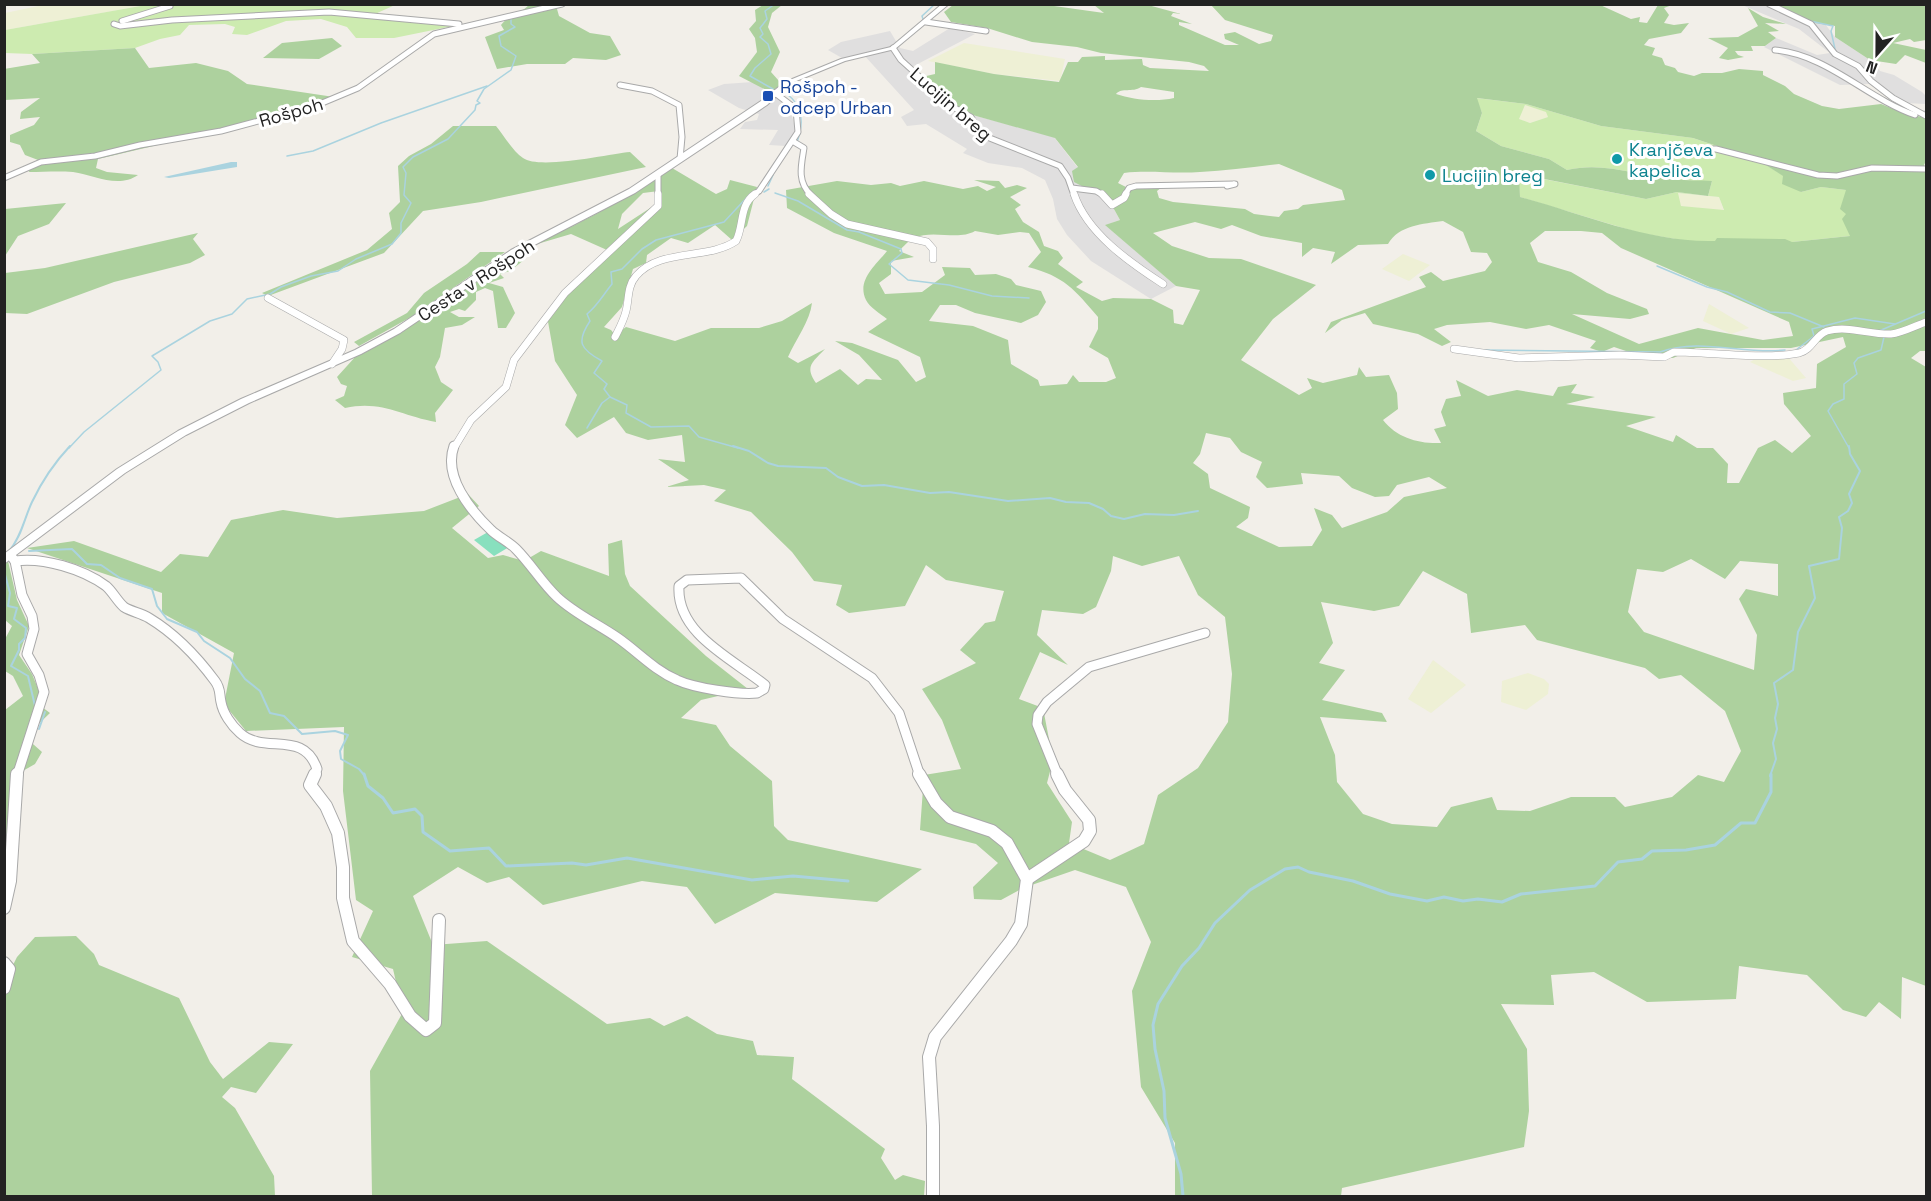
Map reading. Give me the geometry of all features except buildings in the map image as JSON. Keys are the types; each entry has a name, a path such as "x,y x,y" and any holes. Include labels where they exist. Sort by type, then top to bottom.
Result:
{"street":[{"name":"Rošpoh","path":"4,178 41,162 95,156 221,131 315,106 358,88 431,36 562,4"},
{"name":"Cesta v Rošpoh","path":"10,559 121,471 156,449 215,415 332,364 397,331 514,252 615,202 764,103 792,80 843,60 893,48 946,4"},
{"path":"1769,4 1810,24 1835,54 1858,66 1871,81 1893,98 1926,117"},
{"path":"170,6 114,24 120,26 172,20 329,12 429,23 476,24"},
{"path":"926,22 986,31"},
{"name":"Lucijin breg","path":"893,48 902,60 947,102 971,117 982,135 1060,166 1067,174 1084,216 1133,262 1163,284"},
{"path":"1775,50 1790,51 1820,62 1886,105 1926,117"},
{"path":"620,85 652,91 679,105 678,117 682,134 678,154 680,159"},
{"path":"615,337 626,312 630,287 636,276 648,267 669,259 733,245 739,235 740,221 749,198 759,192 786,148 794,142 798,132 796,109 775,93"},
{"path":"794,142 804,148 800,170 803,188 831,214 847,224 927,242 933,249 933,259"},
{"path":"1709,151 1709,149 1716,149 1818,175 1846,175 1872,168 1926,169"},
{"path":"658,174 658,206 551,308 514,360 506,387 463,431 452,449 453,476 459,490 468,498 491,530 516,549 540,580 561,601 584,618 605,628 650,665 677,681 704,688 755,694 764,689 765,685 760,681 707,644 681,609 676,596 679,586 687,580 741,579 747,582 783,619 872,678 899,713 921,780 936,803 950,817 1000,835 1027,879 1021,924 1011,941 935,1037 929,1057 933,1126 933,1197"},
{"path":"1072,188 1091,190 1101,194 1113,205 1124,198 1129,188 1136,186 1235,184 1227,186"},
{"path":"268,298 344,340 342,349 332,364"},
{"path":"1454,349 1519,358 1620,355 1664,357 1674,352 1774,355 1800,353 1810,348 1821,334 1827,331 1851,329 1892,334 1926,322"},
{"path":"4,908 10,881 17,772 44,692 39,675 27,654 34,629 32,616 10,559 21,559 50,564 95,579 108,588 122,605 150,618 207,668 220,688 219,699 227,717 238,732 253,740 283,744 307,750 313,755 317,769 310,785 326,806 338,833 343,867 343,898 353,941 364,949 372,966 391,985 405,1012 416,1024 426,1030 435,1023 439,920"},
{"path":"1027,879 1084,841 1090,831 1089,820 1065,790 1050,760 1037,724 1038,715 1047,702 1089,667 1205,633"},
{"path":"4,963 9,969 4,988"}],"shaded area":[{"path":"1742,5 1773,5 1808,22 1825,24 1835,37 1870,60 1880,71 1894,75 1922,92 1926,96 1926,104 1905,103 1918,111 1926,110 1926,118 1908,110 1869,84 1840,85 1764,47 1776,38 1817,55 1830,53 1799,29"},
{"path":"950,28 975,34 912,67 962,112 1054,137 1078,168 1109,200 1120,220 1106,225 1176,286 1151,299 1091,261 1067,235 1057,219 1053,199 1045,180 1022,168 988,163 963,153 967,149 926,124 907,126 901,117 914,110 863,54 842,58 828,50 841,42 890,31 900,48 913,51"},
{"path":"753,82 789,105 796,131 786,146 769,145 778,130 740,129 745,122 757,120 759,114 739,108 708,90 724,84"}],"green space":[{"path":"1598,4 1631,19 1640,17 1639,22 1647,23 1658,5 1672,5 1664,8 1669,15 1664,23 1674,25 1689,23 1681,33 1649,39 1644,45 1655,48 1652,55 1662,58 1665,65 1675,68 1678,72 1694,76 1739,69 1763,71 1763,75 1785,86 1794,94 1822,106 1839,109 1881,104 1926,118 1926,161 1924,165 1926,170 1926,351 1920,351 1911,358 1926,367 1926,986 1902,977 1901,1019 1879,1002 1866,1017 1843,1010 1807,975 1739,966 1736,999 1647,1002 1594,972 1551,975 1554,1005 1501,1004 1527,1049 1529,1111 1524,1147 1342,1188 1341,1196 1175,1196 1175,1143 1141,1087 1132,991 1151,942 1126,887 1075,870 1023,888 1001,900 974,899 973,887 998,863 976,844 920,830 924,775 961,769 942,720 922,689 976,663 960,650 985,623 995,621 1004,591 946,580 926,565 905,606 849,613 836,605 842,585 814,581 792,552 751,512 714,501 726,490 704,485 666,487 689,480 658,459 685,462 682,435 648,440 626,433 614,417 577,438 565,425 577,395 555,361 547,316 578,285 579,275 607,250 571,234 527,247 601,211 672,168 716,194 727,189 730,180 757,187 747,226 732,240 715,225 688,243 671,238 647,255 646,263 633,269 622,307 604,327 615,335 626,327 675,341 711,328 759,328 782,321 812,303 806,323 788,357 798,363 825,349 810,368 816,383 840,369 858,385 866,379 882,380 859,355 835,341 852,343 898,360 916,382 926,377 920,357 868,332 887,319 866,300 864,286 869,273 887,251 834,233 787,208 786,190 837,181 871,185 891,183 900,186 924,181 963,189 978,186 987,191 996,187 974,180 999,181 1005,188 1017,185 1027,188 1010,197 1021,205 1015,209 1023,222 1039,232 1044,246 1058,251 1063,258 1058,264 1083,282 1076,287 1102,301 1113,298 1151,299 1173,310 1174,323 1183,325 1200,290 1176,286 1105,225 1120,220 1109,200 1074,182 1072,171 1078,167 1055,138 962,112 922,77 935,74 935,62 994,74 1059,82 1068,62 1078,62 1082,57 1105,56 1105,60 1142,59 1143,65 1150,68 1209,71 1204,66 1189,62 1101,53 1077,47 1032,42 987,28 951,22 944,12 953,5 1047,5 1104,13 1094,5 1148,5 1181,14 1173,13 1171,16 1192,24 1179,22 1179,25 1225,45 1239,45 1225,39 1224,34 1235,32 1259,44 1271,41 1273,35 1225,20 1211,5","holes":["1141,87 1174,92 1174,98 1145,100 1116,94 1121,91","1477,98 1526,104 1601,126 1693,138 1756,159 1783,176 1782,184 1801,192 1821,187 1846,190 1840,209 1846,214 1842,219 1850,236 1792,242 1785,239 1690,240 1616,226 1520,197 1519,174 1646,199 1677,192 1708,196 1712,181 1684,180 1608,168 1567,170 1549,159 1501,146 1476,131 1482,113","1279,164 1342,190 1345,200 1303,205 1298,209 1284,211 1279,217 1254,214 1245,209 1173,202 1159,198 1157,191 1166,184 1128,188 1118,183 1124,173 1220,171","659,191 661,201 618,229 622,214 643,193","1443,221 1463,232 1471,252 1487,253 1492,262 1485,271 1443,281 1431,272 1419,277 1426,287 1331,322 1325,333 1342,320 1365,313 1373,324 1418,334 1442,346 1451,342 1434,329 1447,325 1490,322 1526,329 1549,325 1596,341 1590,348 1602,352 1614,347 1641,356 1673,358 1696,348 1791,348 1843,337 1846,347 1817,364 1816,388 1783,393 1784,404 1811,436 1792,453 1775,440 1758,448 1739,483 1727,483 1728,464 1713,448 1697,448 1676,435 1673,442 1626,426 1656,417 1566,404 1595,397 1571,393 1577,384 1558,387 1553,396 1517,390 1488,396 1456,380 1461,396 1446,399 1441,412 1446,426 1434,429 1441,443 1409,439 1395,431 1383,420 1398,409 1397,393 1389,375 1366,377 1359,367 1357,375 1323,383 1307,378 1312,388 1299,395 1241,360 1273,319 1316,285 1241,259 1209,258 1172,246 1153,233 1195,222 1221,229 1232,225 1261,236 1302,243 1302,257 1313,248 1335,252 1331,264 1358,245 1388,244 1405,229","975,231 998,235 1029,233 1041,252 1028,267 1051,275 1068,285 1098,317 1098,329 1089,347 1108,358 1116,378 1106,382 1079,382 1073,375 1067,384 1040,386 1038,380 1011,364 1008,340 973,326 929,321 940,305 956,305 975,313 1021,323 1038,315 1046,302 1041,291 1016,285 1011,279 996,274 975,275 970,268 942,267 945,275 922,292 885,294 879,283 891,274 891,261 914,257 899,251 914,238 929,235 961,235","1545,231 1602,233 1621,248 1789,322 1793,336 1763,340 1698,328 1639,344 1572,314 1630,319 1649,314 1647,309 1607,293 1571,272 1538,262 1530,243","1206,433 1230,438 1241,452 1262,462 1256,477 1267,488 1303,484 1301,473 1339,476 1352,488 1375,497 1389,496 1397,485 1429,477 1447,488 1404,497 1387,512 1342,528 1332,515 1314,508 1322,530 1312,546 1279,547 1236,527 1248,518 1250,507 1210,488 1208,474 1193,463 1200,454","1113,556 1142,566 1179,556 1198,595 1225,617 1232,674 1228,722 1198,768 1158,795 1144,844 1110,860 1069,843 1072,822 1047,783 1053,760 1043,708 1019,699 1040,652 1068,665 1037,635 1042,610 1083,614 1096,607 1111,571","1691,559 1725,579 1740,561 1778,564 1778,596 1746,589 1739,599 1757,635 1754,670 1644,632 1628,612 1637,569 1663,572","1423,571 1467,594 1471,633 1525,625 1537,640 1645,668 1659,679 1681,675 1725,711 1741,751 1724,782 1698,775 1672,797 1625,807 1615,797 1571,797 1530,811 1497,810 1492,797 1451,807 1437,827 1392,824 1363,814 1337,782 1335,755 1320,717 1387,722 1382,713 1322,700 1345,670 1319,663 1333,643 1321,602 1374,611 1399,606"]},
{"path":"43,5 146,5 5,30 5,13"},
{"path":"146,5 395,5 375,14 458,25 394,38 356,38 347,27 321,19 286,21 247,35 232,34 235,27 225,24 189,25 180,35 135,48 32,54 5,53 5,30"},
{"path":"529,5 542,5 557,9 559,16 590,33 610,36 621,55 606,60 573,58 565,64 527,64 497,69 485,37 504,30 501,25 504,21"},
{"path":"763,5 782,5 772,13 768,27 780,52 771,72 779,81 792,79 770,92 739,76 757,52 755,38 749,29 756,21 755,10"},
{"path":"1773,5 1926,5 1926,40 1914,42 1910,39 1893,43 1926,50 1926,63 1905,55 1896,64 1870,60 1835,37 1835,26 1808,22"},
{"path":"1748,8 1763,17 1786,24 1765,23 1779,31 1768,32 1776,38 1765,46 1751,46 1753,51 1735,51 1744,57 1728,60 1719,58 1728,48 1708,38 1738,37 1758,26"},
{"path":"332,38 342,46 319,59 263,58 282,43"},
{"path":"964,43 1065,59 1060,81 994,74 928,61"},
{"path":"135,48 149,68 196,63 228,71 247,84 334,97 265,120 98,159 96,168 107,172 138,175 122,181 106,180 73,172 29,172 30,166 38,160 25,155 20,145 10,142 10,135 34,125 40,117 20,119 21,112 40,98 5,100 4,69 40,63 32,54"},
{"path":"1476,98 1526,104 1601,126 1693,138 1756,159 1784,176 1801,192 1821,187 1846,190 1846,214 1850,236 1792,242 1687,241 1640,233 1520,197 1518,174 1646,199 1677,192 1706,196 1678,193 1681,206 1724,210 1719,197 1708,196 1712,181 1679,180 1608,168 1567,170 1549,159 1501,146 1476,131 1482,113","holes":["1525,105 1546,112 1548,117 1530,123 1519,119"]},
{"path":"1525,105 1547,112 1548,117 1530,123 1518,119"},
{"path":"453,126 496,126 523,158 531,161 558,162 630,152 646,167 481,202 423,211 384,253 268,296 262,293 367,250 392,229 389,213 400,202 398,166"},
{"path":"1677,193 1719,197 1724,211 1681,206"},
{"path":"66,203 49,224 18,236 5,256 5,209"},
{"path":"198,233 193,239 205,255 190,263 114,282 27,314 5,313 5,273 45,268"},
{"path":"480,252 505,252 411,317 359,346 354,342 407,313 424,293 467,264"},
{"path":"1403,254 1430,265 1409,281 1382,269"},
{"path":"518,257 524,260 510,271 500,274 504,278 489,283 503,287 515,313 506,328 498,328 493,291 485,288 476,292 476,300 465,311 459,309 450,312 459,317 475,317 462,325 445,328 440,357 435,367 441,382 453,390 435,413 436,422 381,407 345,408 335,400 344,396 347,386 341,384 337,377 356,356 506,258"},
{"path":"1709,304 1749,328 1731,334 1703,321"},
{"path":"1762,355 1787,356 1806,378 1793,381 1750,362"},
{"path":"468,494 479,506 452,528 488,558 503,555 524,561 541,551 609,576 608,544 622,540 625,574 630,586 706,656 748,689 701,700 681,718 716,725 730,746 772,781 774,826 788,840 922,869 877,902 775,893 715,924 687,887 642,881 543,905 509,877 487,883 458,867 413,896 433,945 487,941 607,1024 650,1018 664,1026 687,1016 717,1034 753,1041 757,1055 794,1057 792,1079 885,1149 881,1158 895,1180 903,1175 925,1181 924,1196 372,1196 370,1071 403,1012 393,969 352,957 373,911 356,900 343,791 344,727 246,731 224,704 234,653 162,613 162,593 27,548 74,541 161,572 180,554 208,557 231,520 283,510 337,518 424,511"},
{"path":"488,532 509,547 494,556 474,540"},
{"path":"8,561 17,600 29,626 19,655 32,674 41,696 38,704 50,713 25,737 42,752 35,764 14,776 5,899 5,710 23,696 13,676 5,671 5,639 12,626 5,620 5,563"},
{"path":"1433,660 1466,685 1431,713 1408,699"},
{"path":"1528,673 1544,679 1549,684 1548,694 1526,710 1501,702 1502,681"},
{"path":"76,936 94,954 99,965 179,998 210,1062 223,1079 269,1042 293,1044 256,1093 231,1087 222,1097 235,1108 274,1176 275,1196 5,1196 4,983 17,957 35,937"}],"water":[{"path":"237,162 237,167 164,177"}],"waterway":[{"path":"773,89 750,76 755,68 771,54 768,44 760,37 763,34 760,28 767,19 765,11 775,4"},
{"path":"923,19 922,16 935,4"},
{"path":"69,448 84,432 161,370 158,362 152,356 210,321 232,314 247,299 270,294 281,287 311,276 338,271 356,259 392,244 401,233 401,223 411,203 404,195 406,173 403,167 413,157 448,139 475,110 476,105 480,103 477,101 484,89 511,70 516,56 501,46 499,36 515,27 511,24 511,19"},
{"path":"1810,21 1833,26 1831,31 1835,49"},
{"path":"1859,65 1868,73"},
{"path":"287,156 313,151 381,123 487,86"},
{"path":"787,94 796,104 801,116 801,129 797,142"},
{"path":"768,186 773,175"},
{"path":"764,192 769,189"},
{"path":"775,193 798,201 847,230 859,232 901,249 902,253 889,264 908,280 949,285 992,296 1029,298"},
{"path":"610,397 604,389 607,384 594,373 602,361 585,349 582,340 590,321 587,314 612,284 611,272 622,269 642,249 656,240 724,222 750,194"},
{"path":"1657,266 1707,287 1727,292 1770,312 1790,313 1822,326"},
{"path":"1879,331 1926,311"},
{"path":"1822,326 1855,318 1895,324"},
{"path":"1796,350 1814,336 1812,329 1822,326"},
{"path":"1849,448 1828,411 1833,404 1844,399 1844,384 1857,374 1854,363 1858,358 1881,350 1884,337"},
{"path":"1483,350 1660,352 1691,346 1785,350"},
{"path":"587,428 602,403 610,397"},
{"path":"610,397 627,405 626,413 651,427 689,426 699,437 738,448"},
{"path":"10,550 40,487 70,446"},
{"path":"733,446 749,451 768,463 778,466 826,468 838,477 862,486 884,485 930,493 949,492 1008,501 1050,498 1066,502 1089,503 1103,509 1111,516 1124,519 1145,514 1174,515 1198,511"},
{"path":"1770,776 1776,759 1773,743 1777,729 1775,718 1778,704 1774,683 1793,670 1798,632 1815,598 1809,566 1839,559 1842,528 1839,517 1848,511 1852,503 1849,494 1860,471 1850,454 1849,446"},
{"path":"29,551 72,549 87,564 101,565 120,578 152,589 157,606 167,619 197,632 204,641 230,658 245,679 260,691 270,713 284,716 302,734 335,731 348,735 340,751 341,759 359,769 364,775"},
{"path":"4,571 10,593 8,606 17,608 14,619 26,628 25,638 19,644 19,650 11,666 28,676 35,706"},
{"path":"39,729 45,712"},
{"path":"1183,1196 1181,1174 1165,1118 1164,1091 1155,1049 1153,1025 1158,1004 1182,966 1199,948 1215,923 1250,890 1285,869 1298,867 1309,872 1353,881 1390,894 1427,901 1444,897 1463,901 1478,899 1502,902 1521,894 1595,886 1618,862 1642,859 1652,851 1686,850 1715,845 1741,823 1755,823 1771,792 1771,774"},
{"path":"364,775 368,786 383,798 393,813 415,809 422,816 423,832 450,851 489,848 506,866 572,863 586,865 627,858 752,880 793,876 848,881"}],"place":[{"name":"Rošpoh - odcep Urban","path":"768,96"},
{"name":"Kranjčeva kapelica","path":"1617,159"},
{"name":"Lucijin breg","path":"1430,175"}]}
